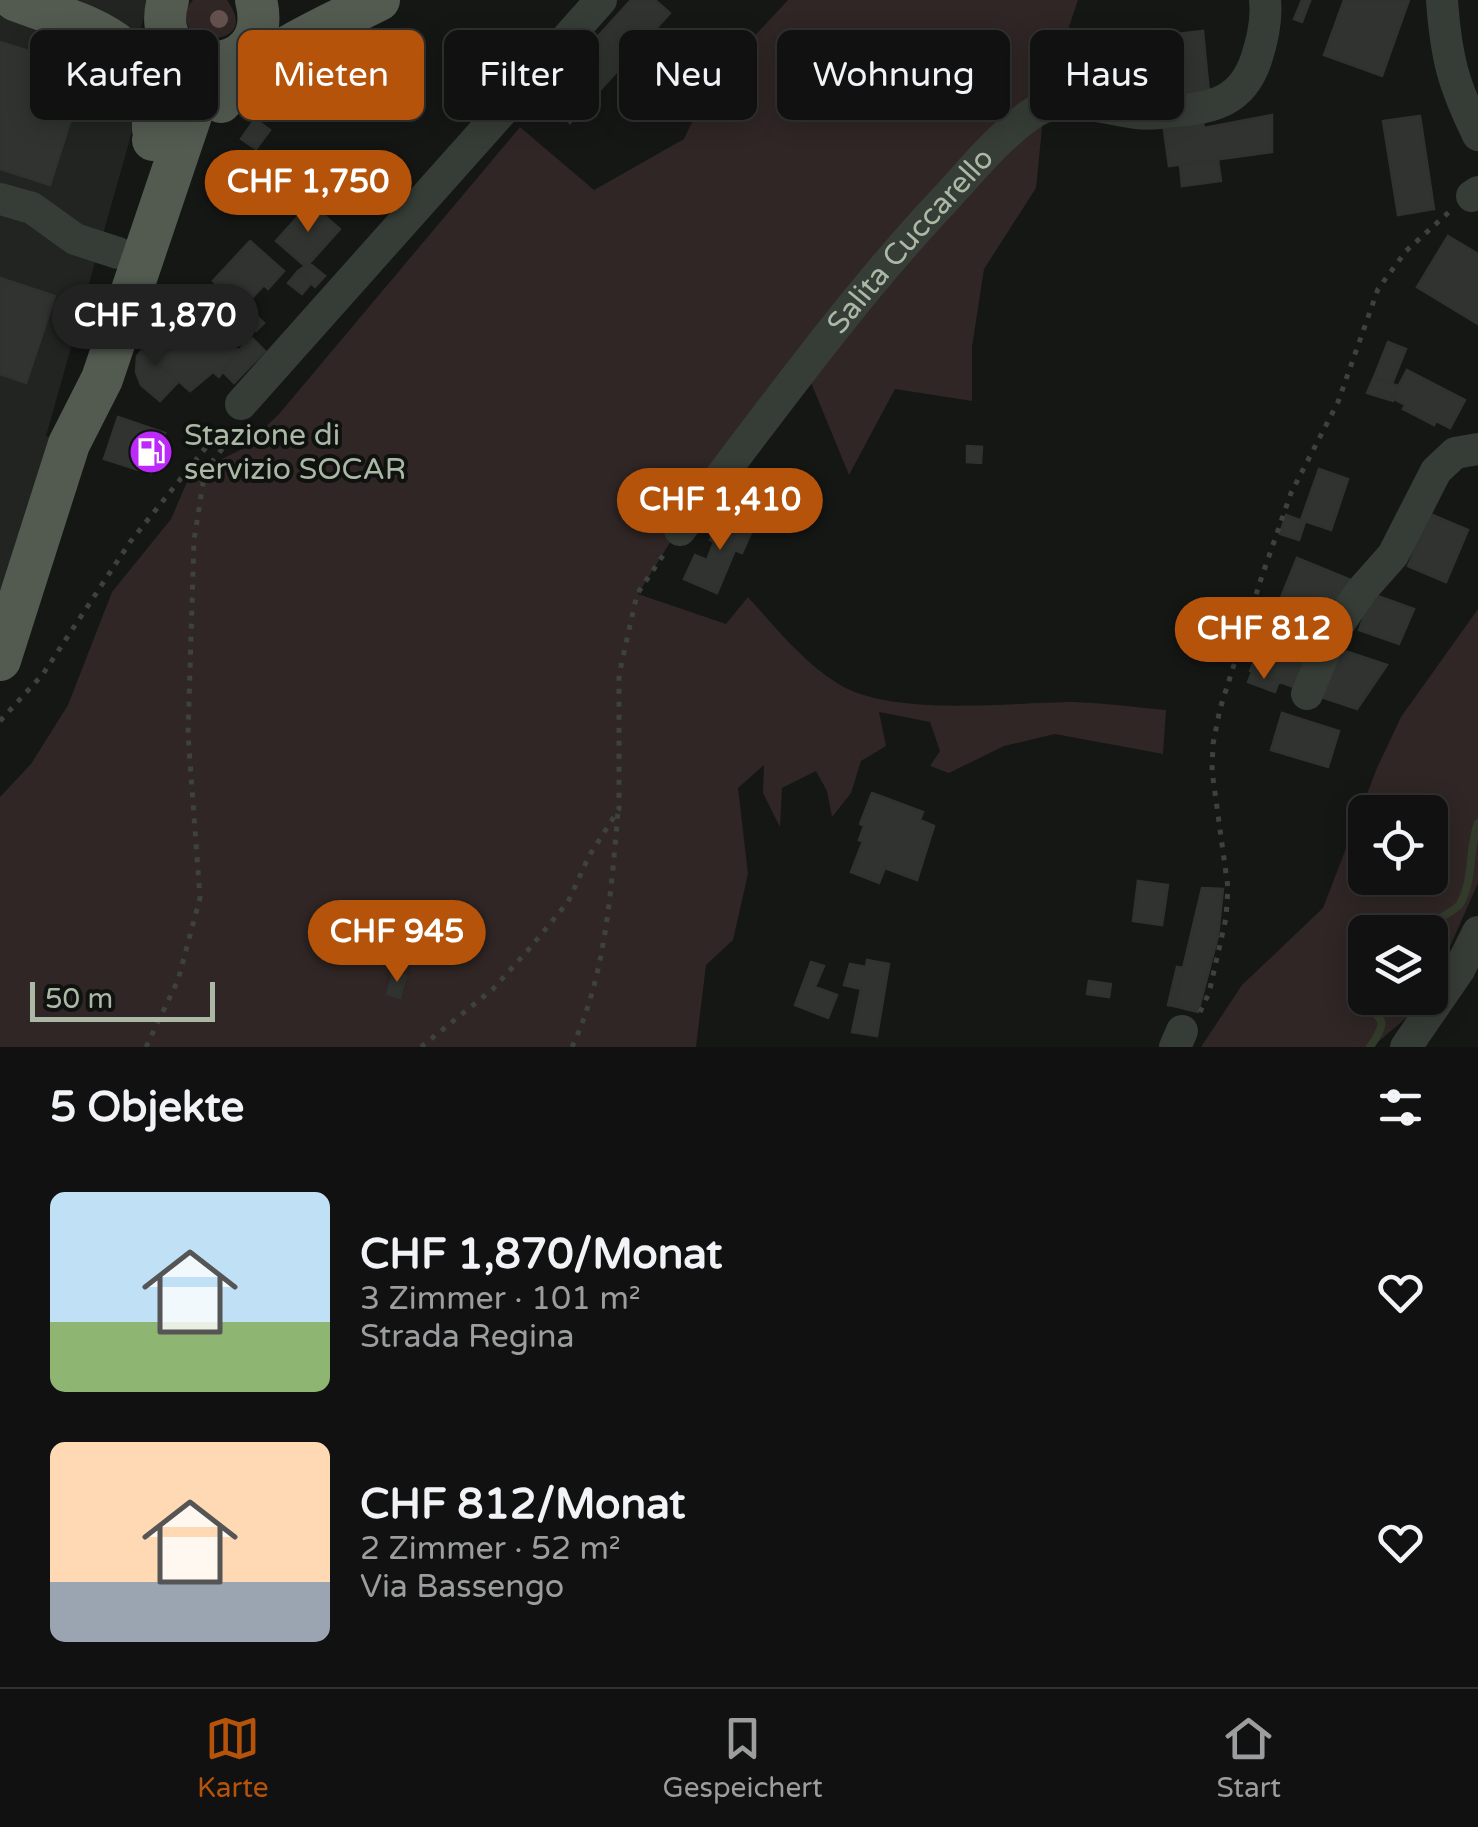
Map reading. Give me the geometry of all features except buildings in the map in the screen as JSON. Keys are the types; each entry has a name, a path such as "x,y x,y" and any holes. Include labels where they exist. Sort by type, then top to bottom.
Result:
{"main road":[{"path":"15,0 170,28"},
{"path":"170,28 186,56 200,62 237,56 258,27 256,0"},
{"path":"126,268 200,88 210,73 340,0"},
{"path":"126,268 224,98 276,54 378,0"},
{"path":"73,11 110,37 139,65 152,101 150,150"},
{"path":"4,632 69,444 102,379 150,150 175,67 170,28"}],"street":[{"path":"243,412 600,0"},
{"name":"Salita Cuccarello","path":"680,530 804,367 902,247 1007,133 1037,110 1059,105 1090,104 1142,114 1218,106 1236,96 1252,74 1265,0"},
{"path":"1442,0 1445,50 1455,88 1478,136"},
{"path":"0,198 32,208 126,268"},
{"path":"1307,694 1332,634 1362,590 1393,555 1436,470 1455,453 1478,449"},
{"path":"1406,1047 1459,970 1478,932"}],"path":[{"path":"1179,1039 1204,1008 1226,918 1228,888 1212,771 1217,726 1280,520 1335,411 1378,289 1406,251 1432,225 1475,194"},
{"path":"0,722 44,674 130,542 243,412"},
{"path":"146,1047 178,980 200,898 188,734 194,540 201,488 212,459 243,412"},
{"path":"572,1047 585,1019 610,906 618,809 619,675 638,594 680,530"},
{"path":"421,1047 492,989 568,902 589,856 618,809"}],"shaded area":[{"path":"0,0 150,0 140,30 30,30 30,120 132,120 133,128 46,436 69,444 0,660"},
{"path":"193,0 227,0 235,27 231,33 218,38 218,30 190,30 187,10"},
{"path":"788,0 1078,0 1068,30 1030,30 1030,120 1043,120 1036,188 984,269 972,347 972,401 895,389 849,475 805,368 699,496 638,594 726,624 748,597 824,674 860,694 888,701 952,706 1073,702 1166,710 1163,754 1055,734 1004,746 949,773 930,766 940,751 930,722 879,712 886,746 861,761 851,793 832,817 827,791 816,771 782,788 780,827 763,793 764,765 738,788 748,874 733,940 706,965 696,1047 0,1047 0,797 31,764 68,705 112,592 171,519 190,475 244,448 279,414 520,127 594,190 684,139 693,120 757,120 757,33"},
{"path":"1478,609 1478,883 1448,951 1448,915 1348,915 1348,1015 1410,1015 1372,1047 1201,1047 1242,985 1323,908 1348,843 1348,895 1448,895 1448,795 1367,795 1401,717"}],"waterway":[{"path":"1445,915 1460,904 1465,894 1478,823"},
{"path":"1370,1047 1380,1030 1377,1015"}],"place":[{"name":"Stazione di servizio SOCAR","path":"151,452"}]}
